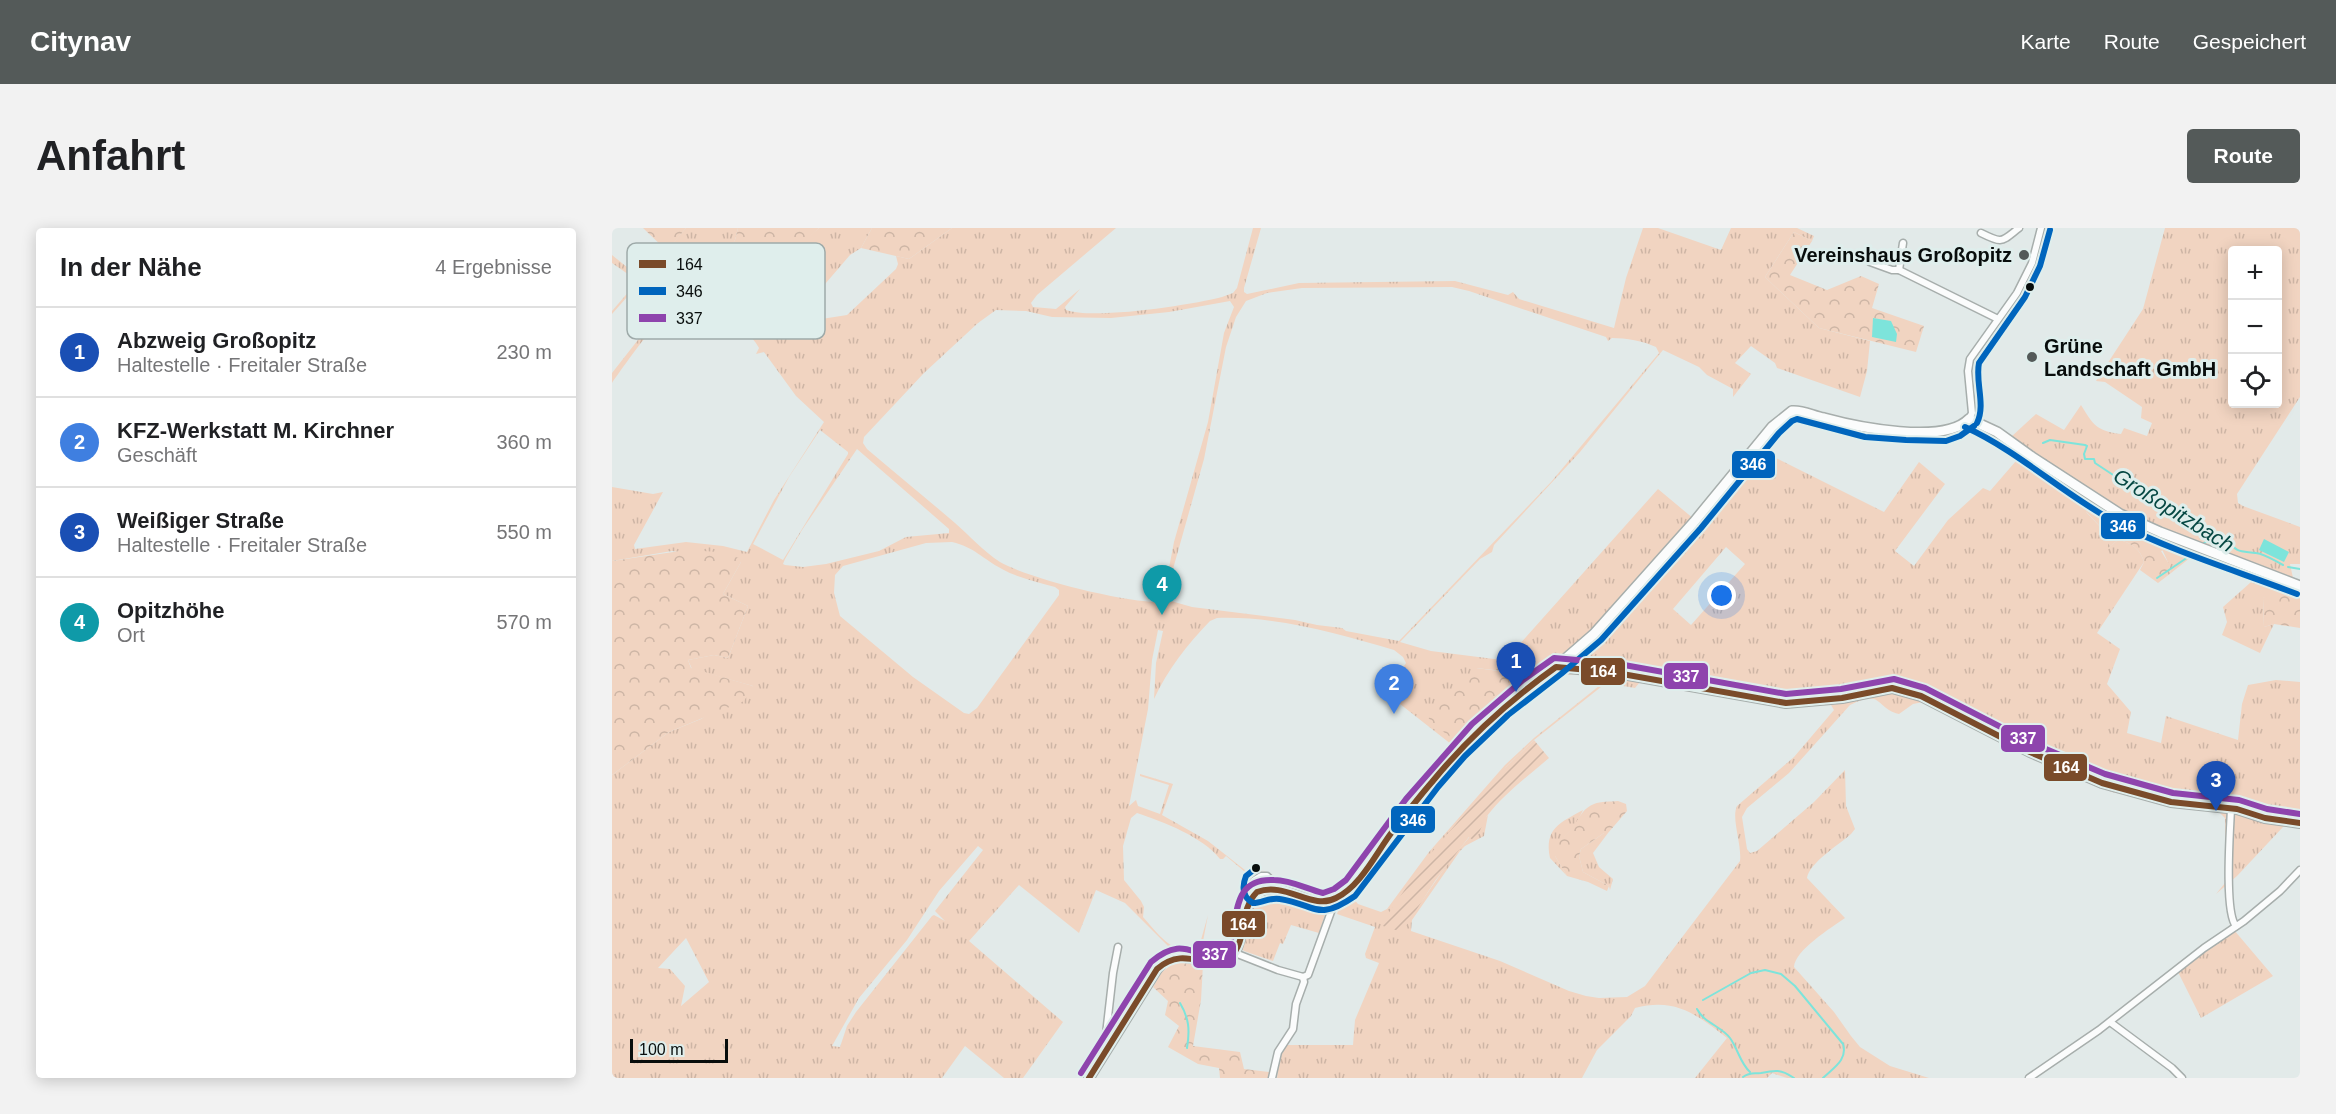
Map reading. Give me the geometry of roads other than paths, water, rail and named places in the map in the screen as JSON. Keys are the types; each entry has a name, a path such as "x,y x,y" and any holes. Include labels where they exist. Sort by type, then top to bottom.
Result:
{"street":[{"path":"1981,233 2002,241 2019,228"},
{"path":"1089,1078 1157,969 1166,959 1175,956 1221,962 1235,953 1245,914 1255,894 1273,888 1316,901 1331,902 1349,889 1431,781 1458,750 1502,708 1556,667 1608,621 1772,427 1787,413 1797,410 1866,428 1932,432 1956,428 1969,418 1972,407 1968,365 2017,293 2032,263 2041,228"},
{"path":"1899,270 1903,243"},
{"path":"1870,262 1892,270 1899,270 1998,319"},
{"path":"1969,418 1997,432 2120,514 2160,532 2300,586"},
{"path":"1556,667 1611,672 1786,703 1842,698 1892,688 1921,696 2030,752 2102,783 2171,802 2231,808 2265,818 2300,823"},
{"path":"2231,808 2230,902 2232,921 2236,927"},
{"path":"2029,1078 2110,1022 2189,960 2264,906 2300,870"},
{"path":"1255,894 1252,888 1253,881 1261,876 1267,876 1272,881 1273,888"},
{"path":"1235,953 1278,970 1303,977 1308,975 1330,914 1331,902"},
{"path":"1110,1044 1105,1043 1118,947"},
{"path":"1272,1078 1278,1052 1293,1029 1296,1004 1304,982 1303,977"},
{"path":"2110,1022 2182,1078"}],"water":[{"path":"1873,318 1891,321 1897,334 1896,342 1872,337"},
{"path":"2264,539 2289,552 2284,562 2259,550"}],"waterway":[{"name":"Großopitzbach","path":"2043,443 2050,440 2087,446 2085,459 2094,459 2095,463 2157,504 2205,532 2229,540 2237,550 2263,555 2283,565"},
{"path":"2204,543 2220,536"},
{"path":"2157,578 2197,551"},
{"name":"Großopitzbach","path":"2288,567 2300,569"},
{"path":"1374,848 1380,841"},
{"path":"1279,882 1320,896 1336,894"},
{"path":"1703,1000 1751,973 1765,970 1781,974 1795,986 1843,1044 1842,1059 1823,1078"},
{"path":"1180,1003 1188,1024 1187,1048"},
{"path":"1697,1009 1704,1018 1730,1038 1750,1072"},
{"path":"1743,1077 1774,1071 1794,1078"}],"place":[{"name":"Vereinshaus Großopitz","path":"2024,255"},
{"name":"Grüne Landschaft GmbH","path":"2032,357"},
{"name":"Opitzhöhe","path":"1162,615"},
{"name":"Abzweig Großopitz","path":"1516,692"},
{"name":"KFZ-Werkstatt M. Kirchner","path":"1394,714"},
{"name":"Weißiger Straße","path":"2216,811"}]}
